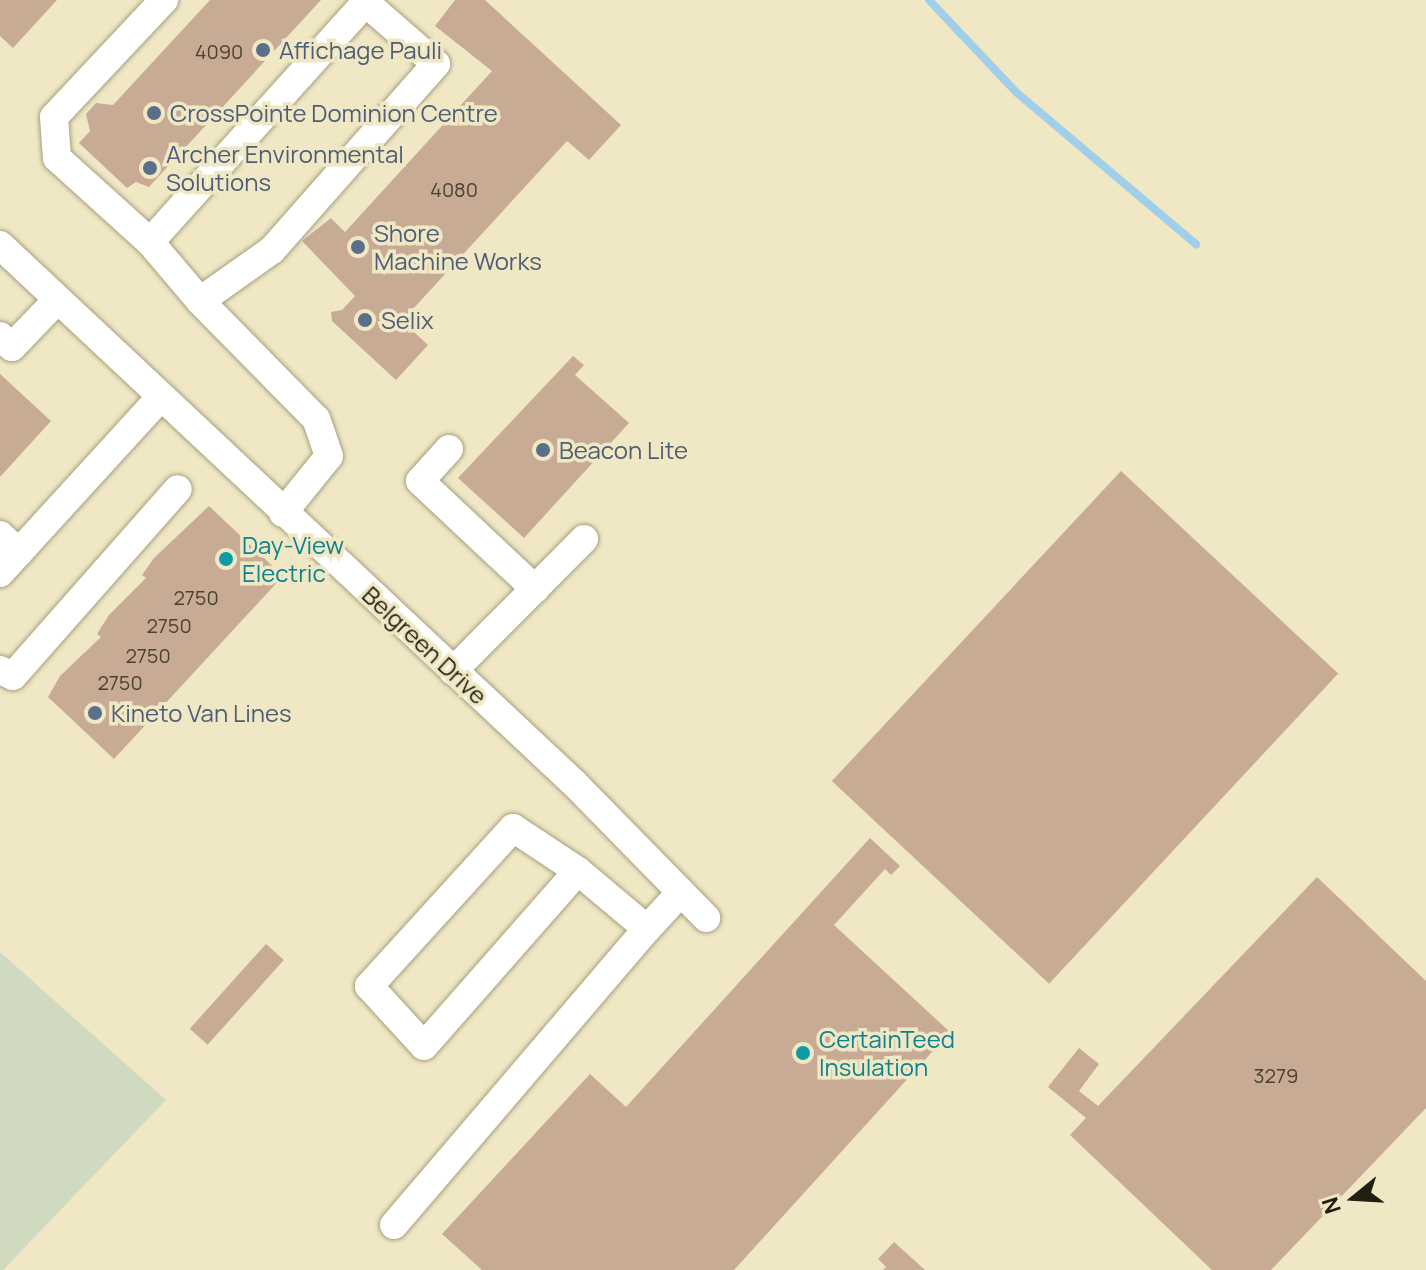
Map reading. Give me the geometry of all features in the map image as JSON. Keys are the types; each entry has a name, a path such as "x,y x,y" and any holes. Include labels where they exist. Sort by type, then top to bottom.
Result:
{"street":[{"path":"164,0 54,117 57,158 150,242 200,301 316,419 329,456 283,513"},
{"path":"150,242 366,1 436,64 272,250 200,301"},
{"name":"Belgreen Drive","path":"0,245 453,671 706,918"},
{"path":"0,336 12,347 57,300"},
{"path":"6,554 160,398"},
{"path":"449,449 420,481 535,589"},
{"path":"0,670 13,676 178,489"},
{"path":"453,671 584,539"},
{"path":"578,871 424,1046 369,986 513,828 578,871 647,929"},
{"path":"394,1225 681,892"}],"green space":[{"path":"0,952 166,1100 3,1270 0,1270"}],"building":[{"path":"0,0 57,0 13,48 0,36"},
{"path":"210,0 321,0 149,187 136,182 127,188 79,143 90,131 86,114 96,103 113,105"},
{"path":"455,0 485,0 621,125 589,160 567,141 402,321 428,345 396,380 332,321 331,312 342,310 355,296 302,241 331,218 345,232 492,71 435,26"},
{"name":"Beacon Lite","path":"573,356 584,365 575,375 629,423 524,538 458,478"},
{"path":"0,374 51,421 0,477"},
{"path":"1121,471 1338,674 1049,984 832,781"},
{"path":"209,506 283,576 114,759 48,697 60,676 101,637 97,634 109,615 146,578 142,575 154,558"},
{"name":"CertainTeed Insulation","path":"870,838 900,866 891,875 885,869 834,925 950,1032 734,1270 482,1270 442,1234 590,1074 626,1107"},
{"path":"1317,877 1426,981 1426,1108 1271,1270 1212,1270 1070,1135 1086,1118 1048,1087 1079,1048 1099,1064 1079,1091 1098,1106"},
{"path":"266,944 284,960 208,1045 190,1029"},
{"path":"894,1242 925,1270 883,1270 886,1267 878,1259"}],"waterway":[{"path":"929,0 1016,92 1196,244"}],"place":[{"name":"Affichage Pauli","path":"263,50"},
{"name":"CrossPointe Dominion Centre","path":"154,113"},
{"name":"Archer Environmental Solutions","path":"150,168"},
{"name":"Shore Machine Works","path":"358,247"},
{"name":"Selix","path":"365,320"},
{"name":"Beacon Lite","path":"543,450"},
{"name":"Day-View Electric","path":"226,559"},
{"name":"Kineto Van Lines","path":"95,713"},
{"name":"CertainTeed Insulation","path":"803,1053"}]}
